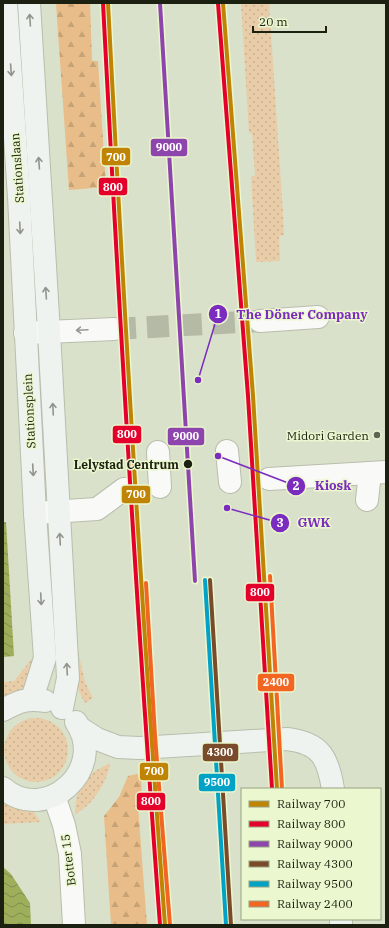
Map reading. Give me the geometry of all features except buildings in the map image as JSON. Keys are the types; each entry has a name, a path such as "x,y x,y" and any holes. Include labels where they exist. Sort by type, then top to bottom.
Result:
{"main road":[{"name":"Stationslaan","path":"6,3 19,197 25,333"},
{"name":"Stationslaan","path":"29,3 49,332"},
{"name":"Stationsplein","path":"49,332 68,678 62,708"},
{"name":"Stationsplein","path":"25,333 44,658 32,699"},
{"path":"3,710 16,702 32,699 48,701 62,708 75,720 84,738 85,750 83,764 73,782 65,790 54,796 39,800 23,799 3,788"},
{"path":"80,728 97,739 118,747 140,748 287,739 300,741 316,750 325,758 330,772 333,788"},
{"path":"83,764 118,747"}],"street":[{"path":"260,321 318,317"},
{"path":"25,333 114,329"},
{"path":"227,451 230,482"},
{"path":"158,452 160,487"},
{"path":"269,479 378,472 367,500"},
{"path":"35,513 97,509 124,489"},
{"name":"Botter 15","path":"54,796 64,825 70,854 74,925"}],"shaded area":[{"path":"241,3 269,3 284,235 279,236 280,261 256,262 251,176 255,176 252,133 249,133"},
{"path":"76,642 85,682 93,698 85,703 76,681"},
{"path":"34,656 30,673 22,689 14,697 3,703 3,682 14,681"},
{"path":"30,718 42,718 59,727 66,738 68,750 66,762 59,773 42,782 30,782 18,777 9,768 4,756 4,744 9,732 18,723"},
{"path":"110,763 106,779 97,794 90,803 75,815 77,796 83,783 94,772"},
{"path":"11,798 27,803 41,822 3,824 3,804"}],"green space":[{"path":"56,3 90,3 92,61 98,61 106,187 69,190"},
{"path":"141,773 142,805 138,806 147,925 111,925 104,816 119,797 128,776"}],"water":[{"path":"3,522 6,522 14,656 3,657"},
{"path":"3,867 11,874 30,903 31,925 3,925"}],"tunnel":[{"path":"114,329 260,321"}],"rail line":[{"name":"800","path":"103,3 129,464 160,925"},
{"name":"700","path":"108,3 134,464 165,925"},
{"name":"9000","path":"160,3 195,581"},
{"name":"800","path":"218,3 248,396 272,788"},
{"name":"700","path":"223,3 253,396 277,788"},
{"name":"2400","path":"270,576 282,788"},
{"name":"9500","path":"205,580 226,925"},
{"name":"4300","path":"210,580 231,925"},
{"name":"2400","path":"146,583 155,736 170,925"}],"place":[{"name":"The Döner Company","path":"198,380"},
{"name":"Midori Garden","path":"377,435"},
{"name":"Kiosk","path":"218,456"},
{"name":"Lelystad Centrum","path":"188,464"},
{"name":"GWK","path":"227,508"}]}
